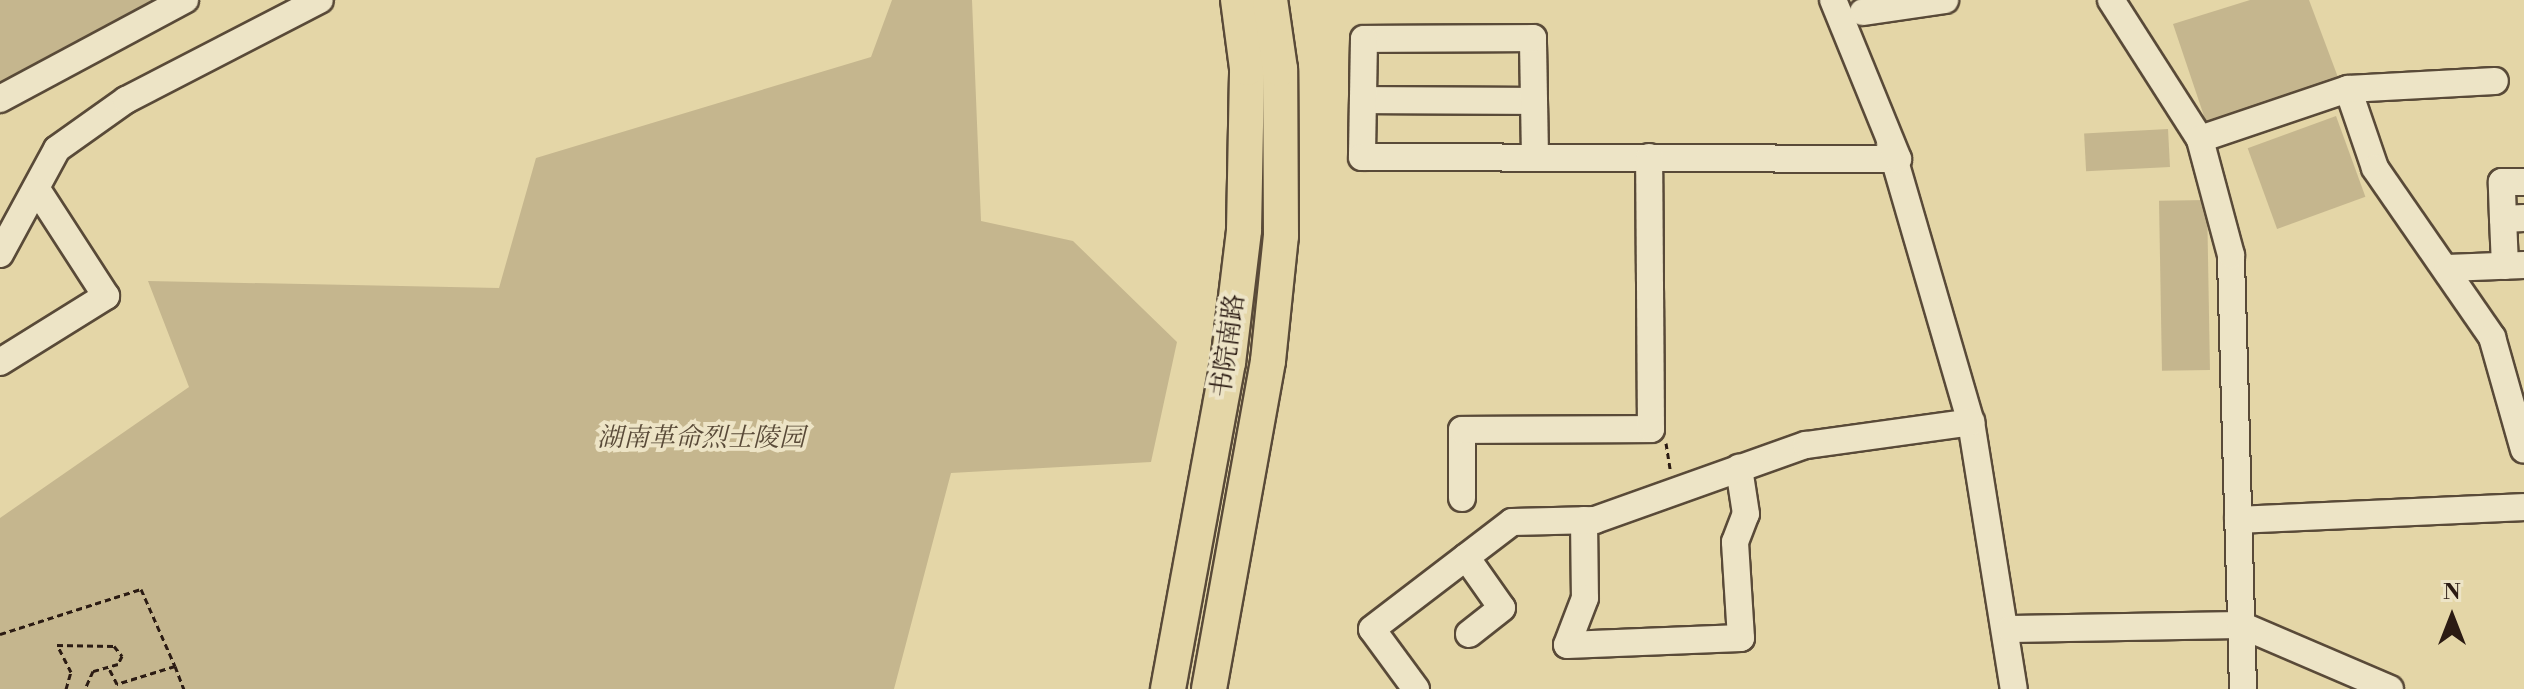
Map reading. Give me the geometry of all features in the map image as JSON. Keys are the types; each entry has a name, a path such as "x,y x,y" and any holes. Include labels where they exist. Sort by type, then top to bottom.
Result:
{"main road":[{"name":"书院南路","path":"1168,689 1228,363 1244,230 1247,68 1238,0"},
{"name":"书院南路","path":"1209,689 1268,361 1281,236 1280,69 1270,0"}],"street":[{"path":"0,99 185,0"},
{"path":"0,254 38,191 57,149 126,100 320,0"},
{"path":"1813,0 1898,159"},
{"path":"1833,0 1898,159 1971,422 2010,629 2014,689"},
{"path":"1863,12 1945,0"},
{"path":"2111,0 2200,139 2231,255 2243,689"},
{"path":"1535,157 1533,38 1364,39 1362,157 1898,159"},
{"path":"2200,139 2348,89 2495,81"},
{"path":"2348,89 2375,168 2492,337 2524,450"},
{"path":"1363,100 1534,101"},
{"path":"1462,498 1462,430 1651,429 1649,157"},
{"path":"2447,268 2514,265 2514,218 2502,182 2524,182"},
{"path":"0,362 106,296 38,191"},
{"path":"1416,689 1372,629 1512,522 1584,520 1806,445 1971,422"},
{"path":"1584,520 1585,598 1567,645 1741,638 1735,542 1746,514 1739,468"},
{"path":"2238,520 2524,507"},
{"path":"1466,557 1502,608 1469,634"},
{"path":"2010,629 2241,625 2390,689"}],"path":[{"path":"1651,429 1670,446 1670,491"},
{"path":"0,634 141,589 184,689"},
{"path":"66,689 71,672 57,645 64,641 114,646 122,656 109,668 93,671 85,689"},
{"path":"109,668 117,684 175,666"}],"green space":[{"path":"0,0 168,0 0,87"},
{"name":"湖南革命烈士陵园","path":"892,0 972,0 981,221 1073,241 1177,342 1151,462 951,473 894,689 0,689 0,518 189,387 148,281 499,288 536,158 871,57"},
{"path":"2250,0 2309,0 2339,80 2206,122 2173,24"},
{"path":"2336,116 2365,197 2277,229 2248,148"},
{"path":"2168,129 2170,167 2086,171 2084,133"},
{"path":"2207,200 2210,370 2162,371 2159,201"}]}
